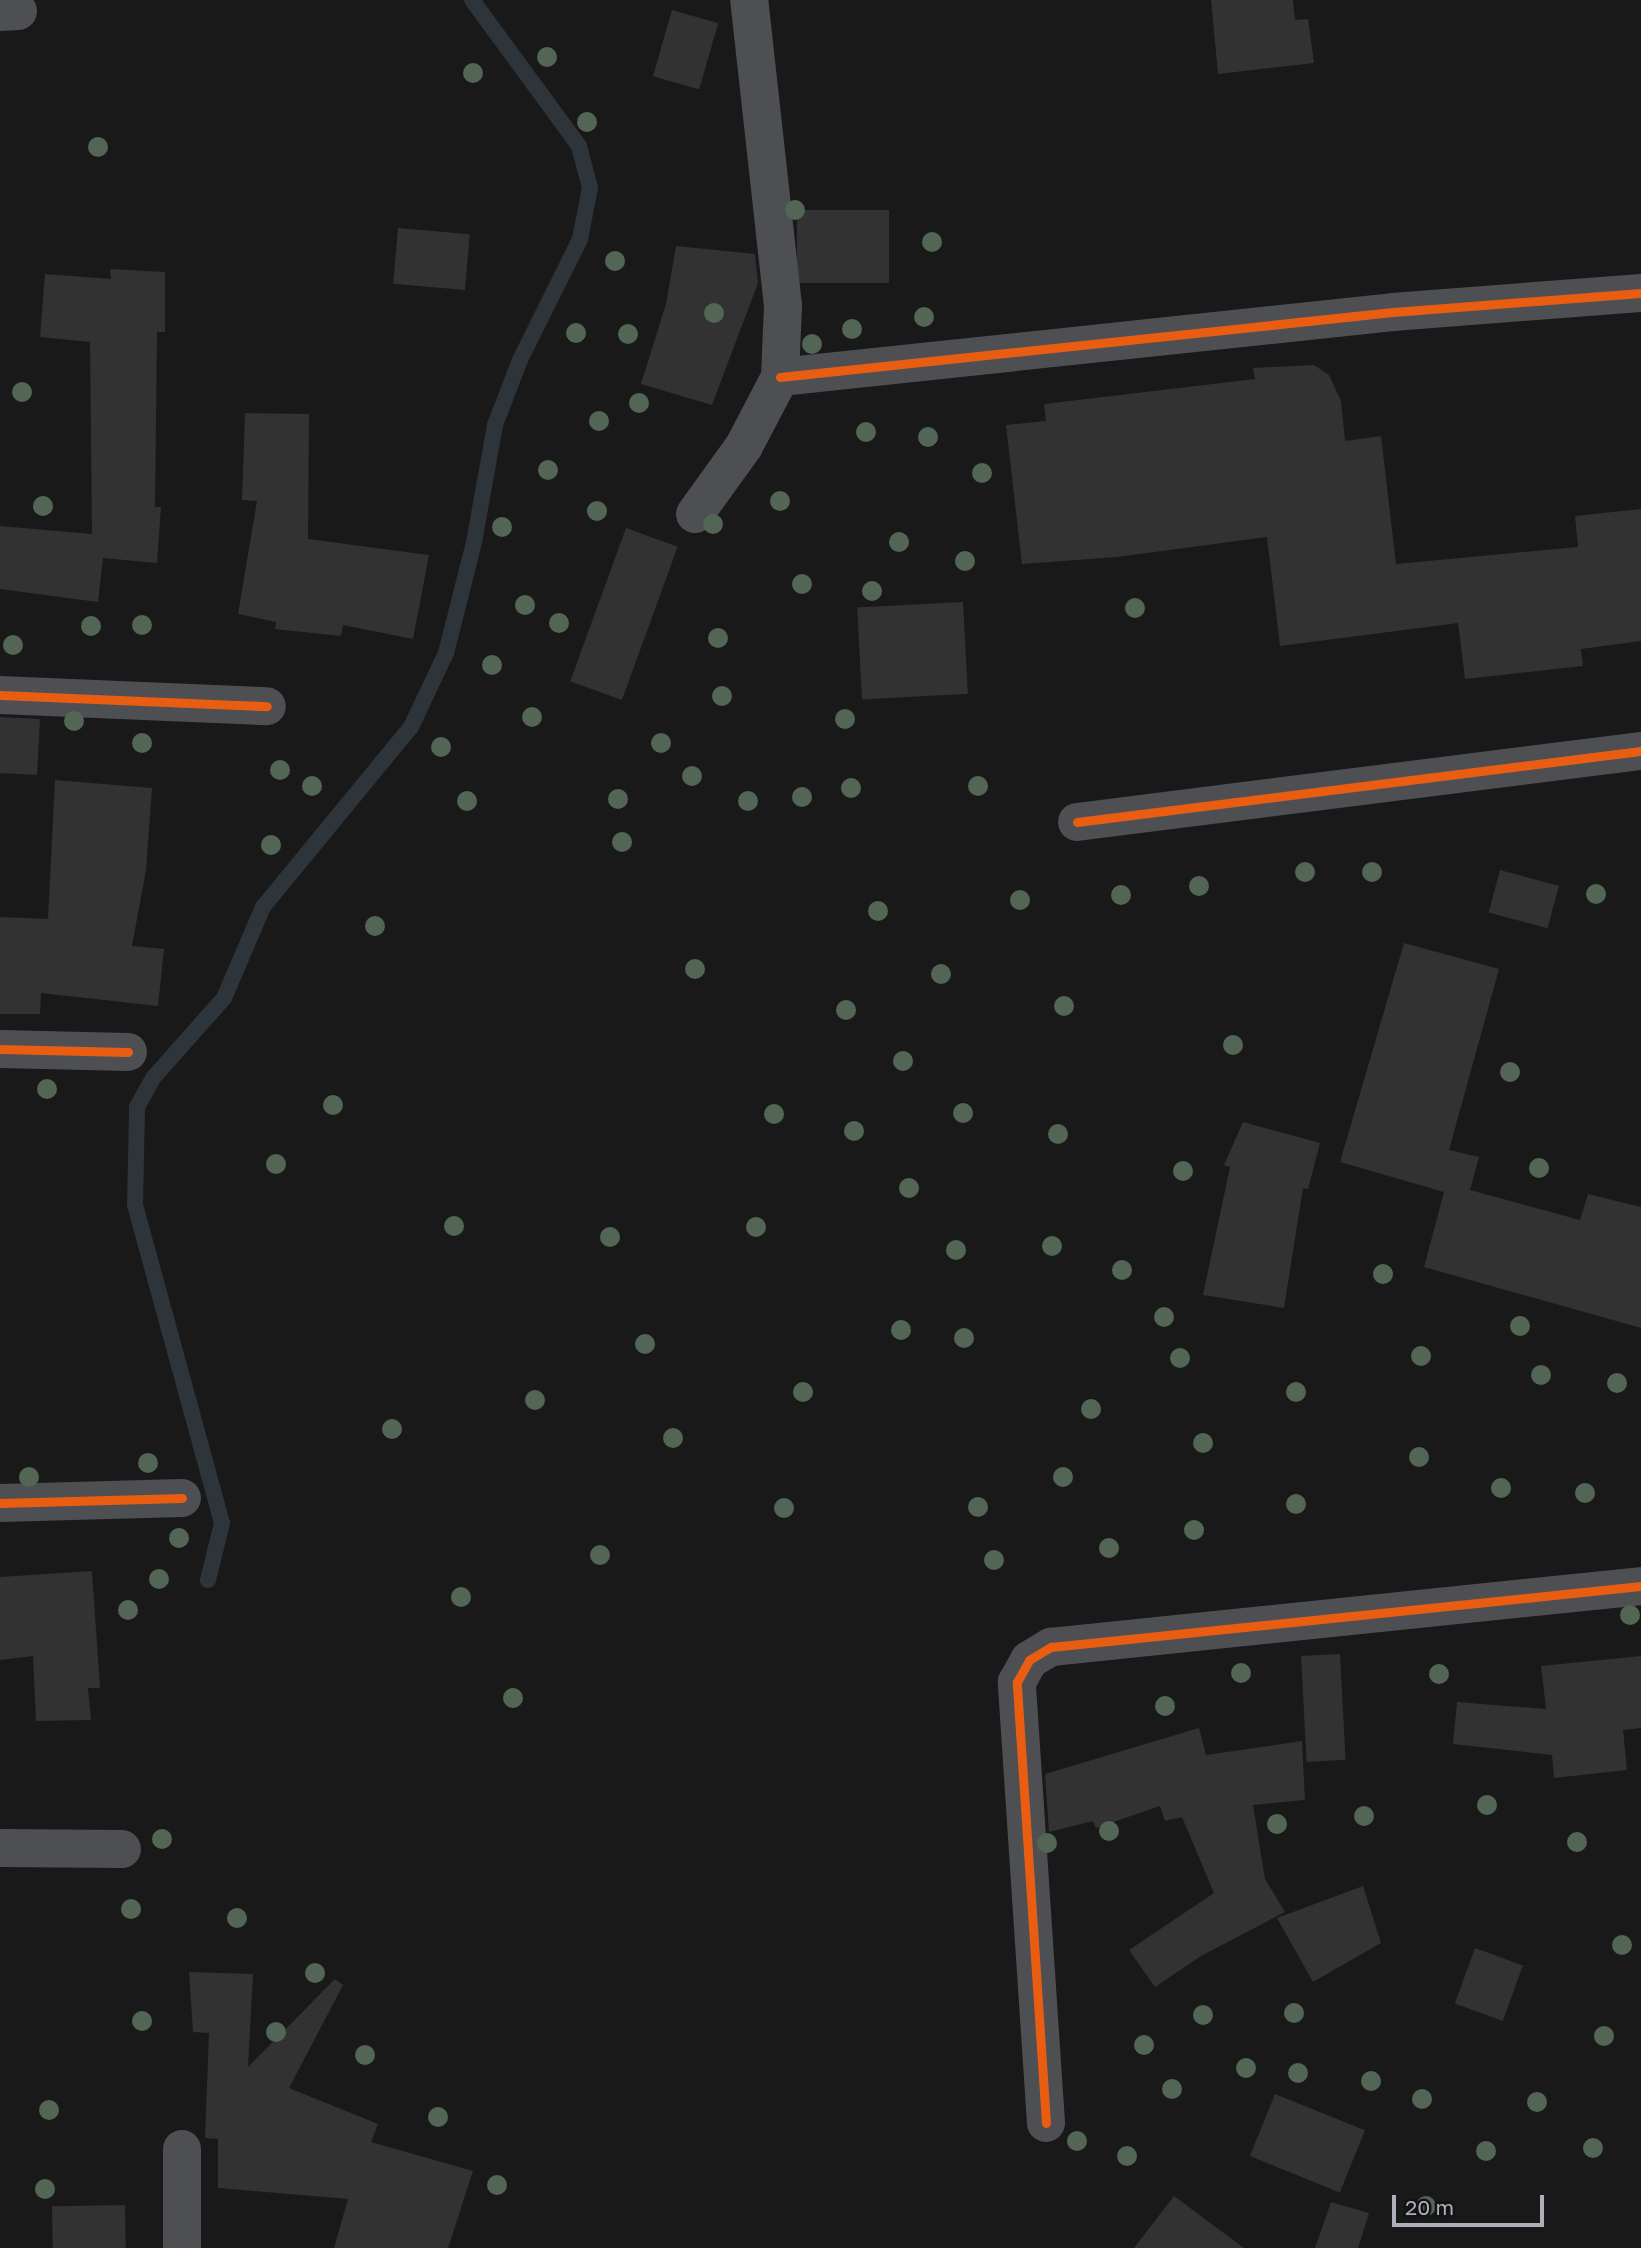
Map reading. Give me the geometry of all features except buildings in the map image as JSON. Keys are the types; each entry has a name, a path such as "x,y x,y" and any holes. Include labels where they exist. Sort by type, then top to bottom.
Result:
{"street":[{"path":"695,514 744,446 780,377 783,306 749,0"},
{"path":"780,377 1393,312 1641,293"},
{"path":"0,695 267,706"},
{"path":"1077,822 1641,751"},
{"path":"0,1049 128,1052"},
{"path":"0,1503 182,1498"},
{"path":"1046,2123 1017,1682 1029,1660 1051,1647 1641,1586"},
{"path":"0,1848 122,1849"},
{"path":"181,2248 182,2149"}],"waterway":[{"path":"208,1580 222,1523 135,1206 137,1107 153,1078 224,998 263,907 411,727 446,653 474,542 495,425 520,360 580,239 590,188 579,146 472,0"}],"cycle path":[{"path":"780,377 1393,312 1641,293"},
{"path":"0,695 267,706"},
{"path":"1077,822 1641,751"},
{"path":"0,1049 128,1052"},
{"path":"0,1503 182,1498"},
{"path":"1046,2123 1017,1682 1029,1660 1051,1647 1641,1586"}]}
